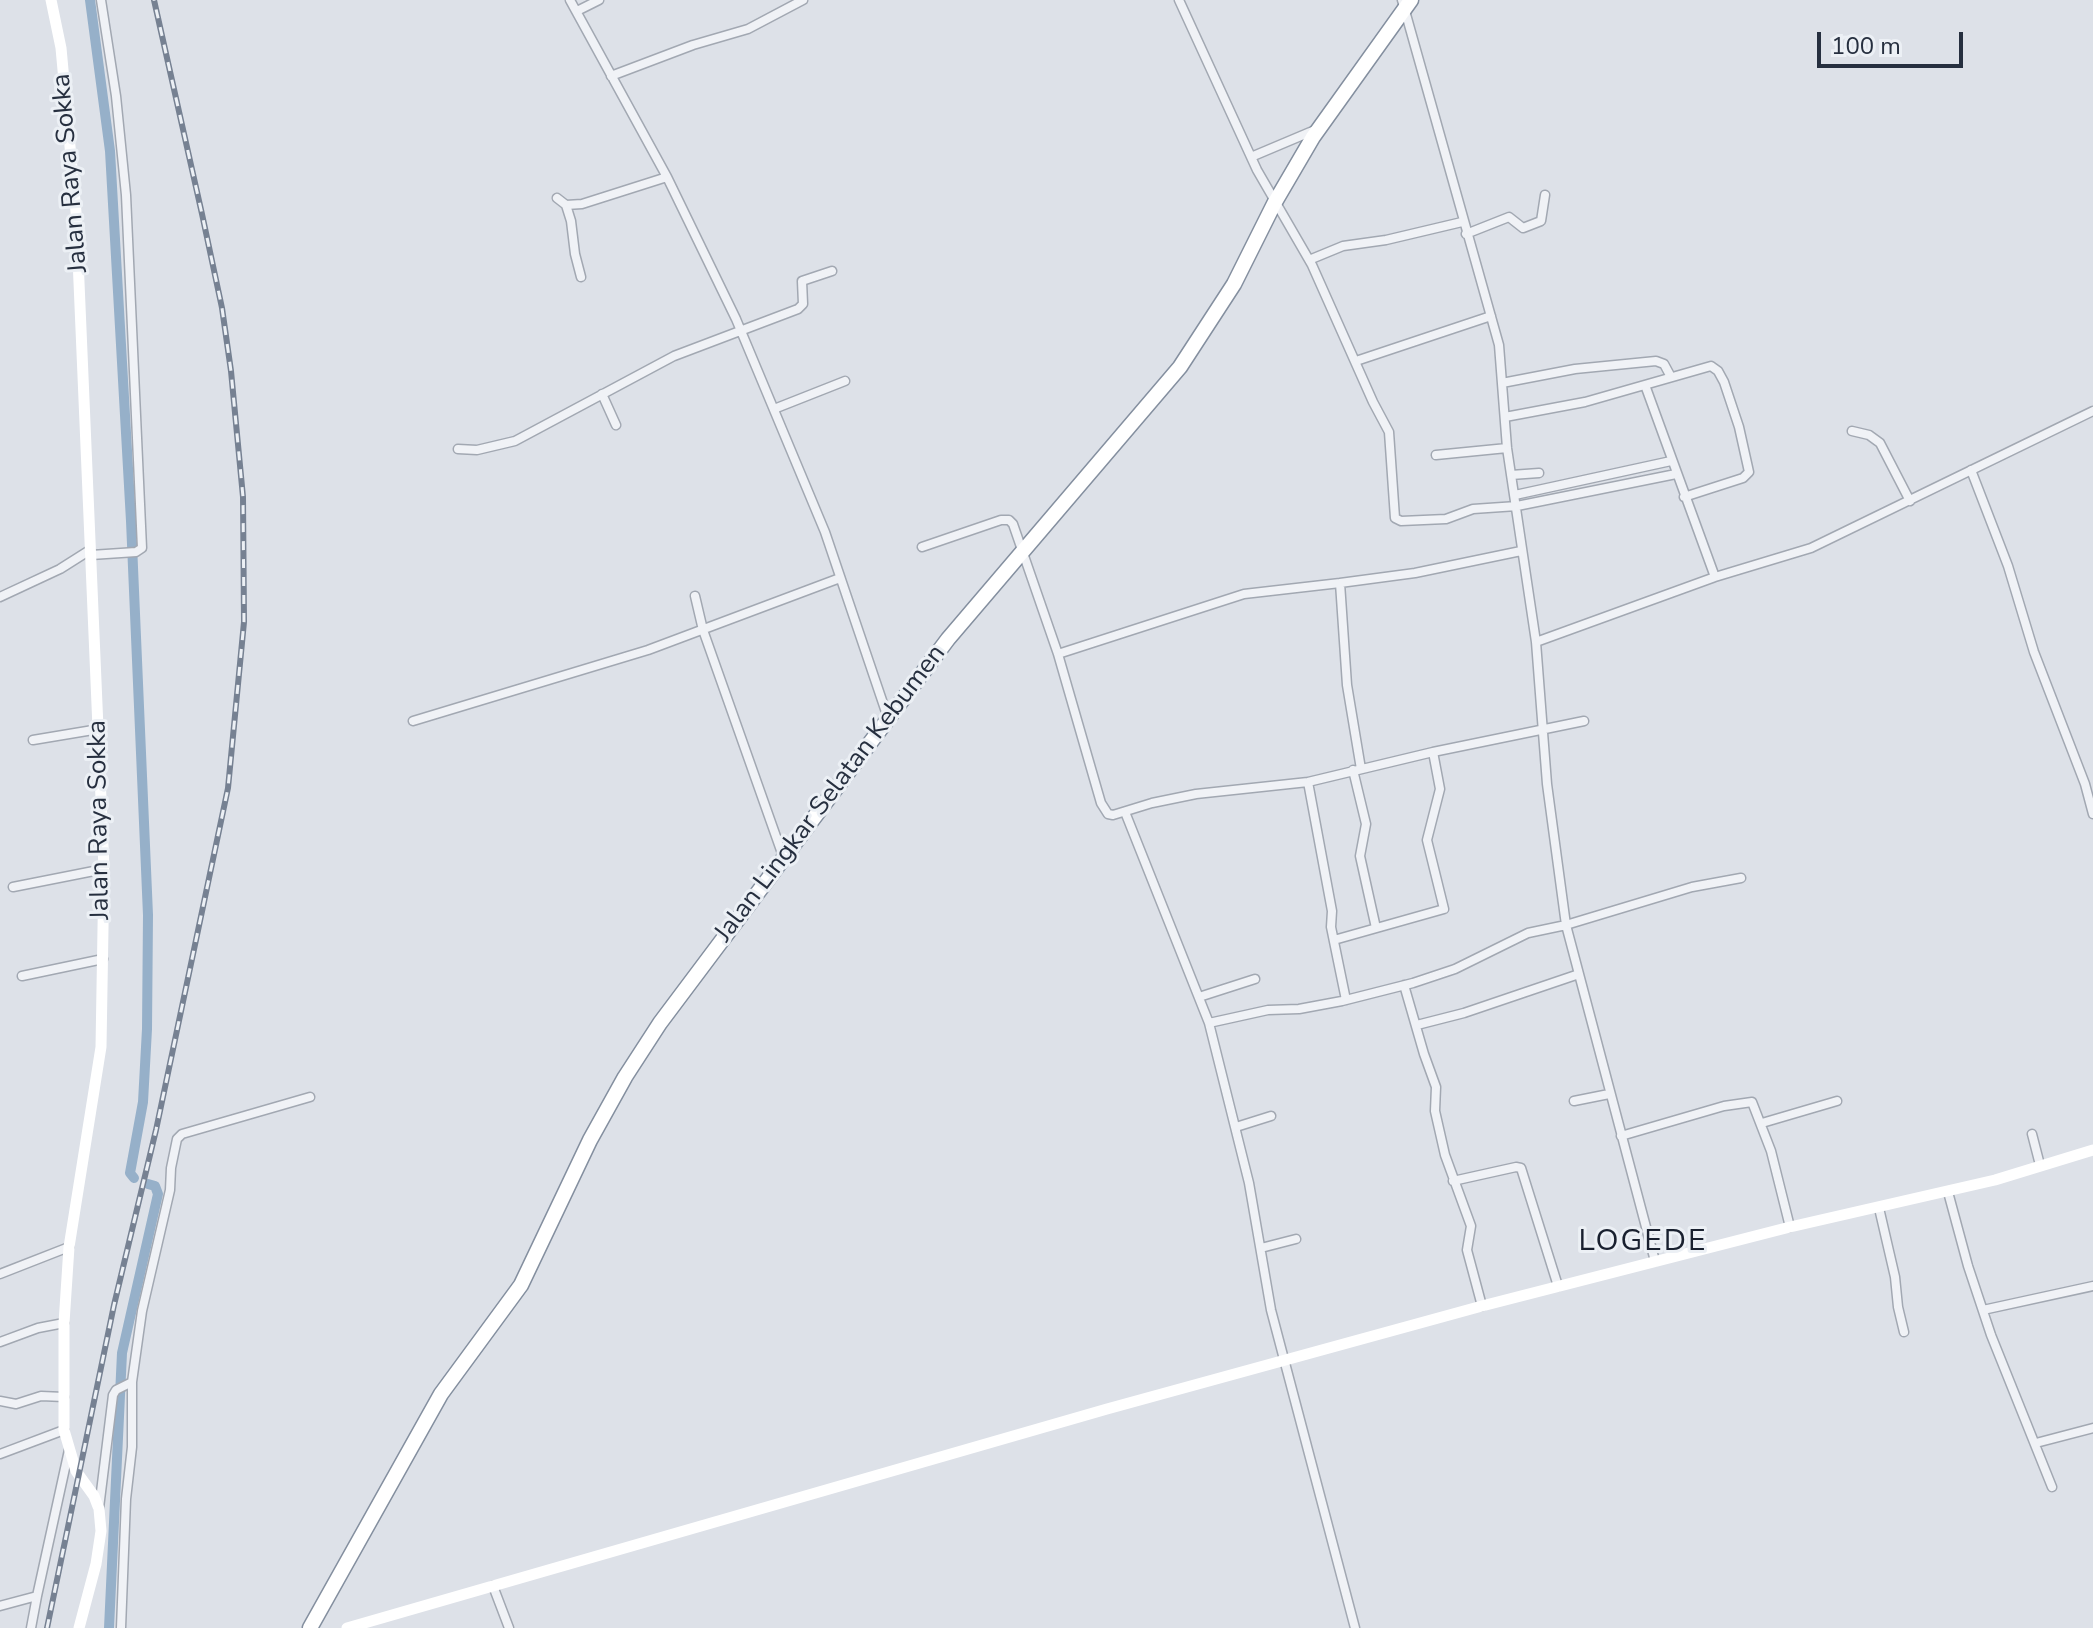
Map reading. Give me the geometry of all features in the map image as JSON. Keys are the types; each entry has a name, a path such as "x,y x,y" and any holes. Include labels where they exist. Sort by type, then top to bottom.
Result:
{"highway":[{"name":"Jalan Lingkar Selatan Kebumen","path":"310,1628 441,1394 521,1285 590,1140 625,1077 701,967 948,639 1180,367 1234,284 1275,202 1319,128 1406,3"}],"street":[{"name":"Jalan Raya Sokka","path":"51,0 61,48 76,212 104,869 101,1047 69,1247 64,1323 64,1430 76,1471 94,1496 99,1509"},
{"path":"0,597 91,552 136,552 142,548 126,195 116,96 101,0"},
{"path":"570,0 667,177 740,331 825,532 888,718"},
{"path":"577,11 599,0"},
{"path":"611,76 693,45 748,29 803,0"},
{"path":"1179,0 1251,157 1309,260 1391,438 1395,518 1401,521 1446,519 1473,509 1517,506 1676,474"},
{"path":"1406,3 1462,222 1499,345 1507,448 1536,642 1547,784 1566,925 1655,1261"},
{"path":"1251,157 1319,128"},
{"path":"566,205 602,199 667,177"},
{"path":"1466,234 1509,217 1523,228 1541,221 1545,195"},
{"path":"557,198 566,205 571,221 581,277"},
{"path":"1309,260 1343,246 1386,240 1462,222"},
{"path":"458,449 491,448 515,441 674,356 802,307 802,281 832,271"},
{"path":"1356,361 1491,316"},
{"path":"1502,383 1558,372 1656,361 1664,364 1671,377"},
{"path":"1505,417 1585,402 1711,366 1718,371 1739,427 1749,472 1743,478 1684,497"},
{"path":"774,409 845,381"},
{"path":"1645,385 1715,577"},
{"path":"602,394 616,425"},
{"path":"1536,642 1715,577 1811,548 2093,411"},
{"path":"1852,431 1869,435 1880,443 1910,501"},
{"path":"1436,455 1507,448"},
{"path":"1515,495 1671,461"},
{"path":"1971,470 2008,566 2047,688 2081,773 2093,814"},
{"path":"1511,475 1539,473"},
{"path":"922,547 1005,519 1013,524 1058,654 1101,803 1108,814 1196,794 1308,782 1584,721"},
{"path":"1058,654 1244,594 1415,573 1521,551"},
{"path":"413,721 648,650 840,578"},
{"path":"1340,583 1347,685 1366,824 1360,856 1376,928"},
{"path":"695,596 703,630 784,860"},
{"path":"33,740 99,729"},
{"path":"1334,940 1444,909 1427,840 1440,789 1433,752"},
{"path":"2081,773 2093,768"},
{"path":"1308,782 1346,1000"},
{"path":"1125,812 1209,1023 1236,1127 1271,1310 1355,1628"},
{"path":"13,887 104,869"},
{"path":"1209,1023 1244,1014 1346,1000 1404,985 1455,969 1528,933 1566,925 1692,887 1741,878"},
{"path":"22,976 103,959"},
{"path":"1417,1025 1464,1013 1579,974"},
{"path":"1199,997 1255,979"},
{"path":"1404,985 1436,1087 1436,1116 1453,1181 1464,1202 1471,1226 1467,1250 1482,1306"},
{"path":"1574,1101 1609,1094"},
{"path":"121,1628 126,1499 132,1447 129,1383 179,1136 310,1097"},
{"path":"1762,1123 1837,1101"},
{"path":"1621,1136 1749,1102 1754,1104 1790,1227"},
{"path":"1236,1127 1271,1116"},
{"path":"2032,1134 2040,1165"},
{"path":"347,1628 1107,1409 1482,1306 1790,1227 1948,1192 2093,1150"},
{"path":"1453,1181 1520,1167 1558,1286"},
{"path":"1948,1192 1983,1310 2052,1487"},
{"path":"1879,1208 1904,1332"},
{"path":"1261,1248 1296,1239"},
{"path":"0,1274 69,1247"},
{"path":"1983,1310 2093,1286"},
{"path":"0,1342 38,1328 64,1323"},
{"path":"79,1628 99,1547 99,1509 113,1395 129,1383"},
{"path":"0,1401 16,1404 41,1396 64,1397"},
{"path":"2036,1443 2093,1428"},
{"path":"0,1454 64,1430"},
{"path":"31,1628 69,1450"},
{"path":"493,1586 509,1628"},
{"path":"0,1606 37,1596"}],"waterway":[{"path":"90,0 110,151 131,521 148,915 147,1029 143,1102 130,1173 134,1178"},
{"path":"109,1628 122,1353 158,1194 155,1186 148,1184"}],"railway":[{"path":"47,1628 114,1305 156,1130 228,788 244,622 243,497 222,308 154,0"}],"district":[{"name":"LOGEDE","path":"1643,1243"}]}
